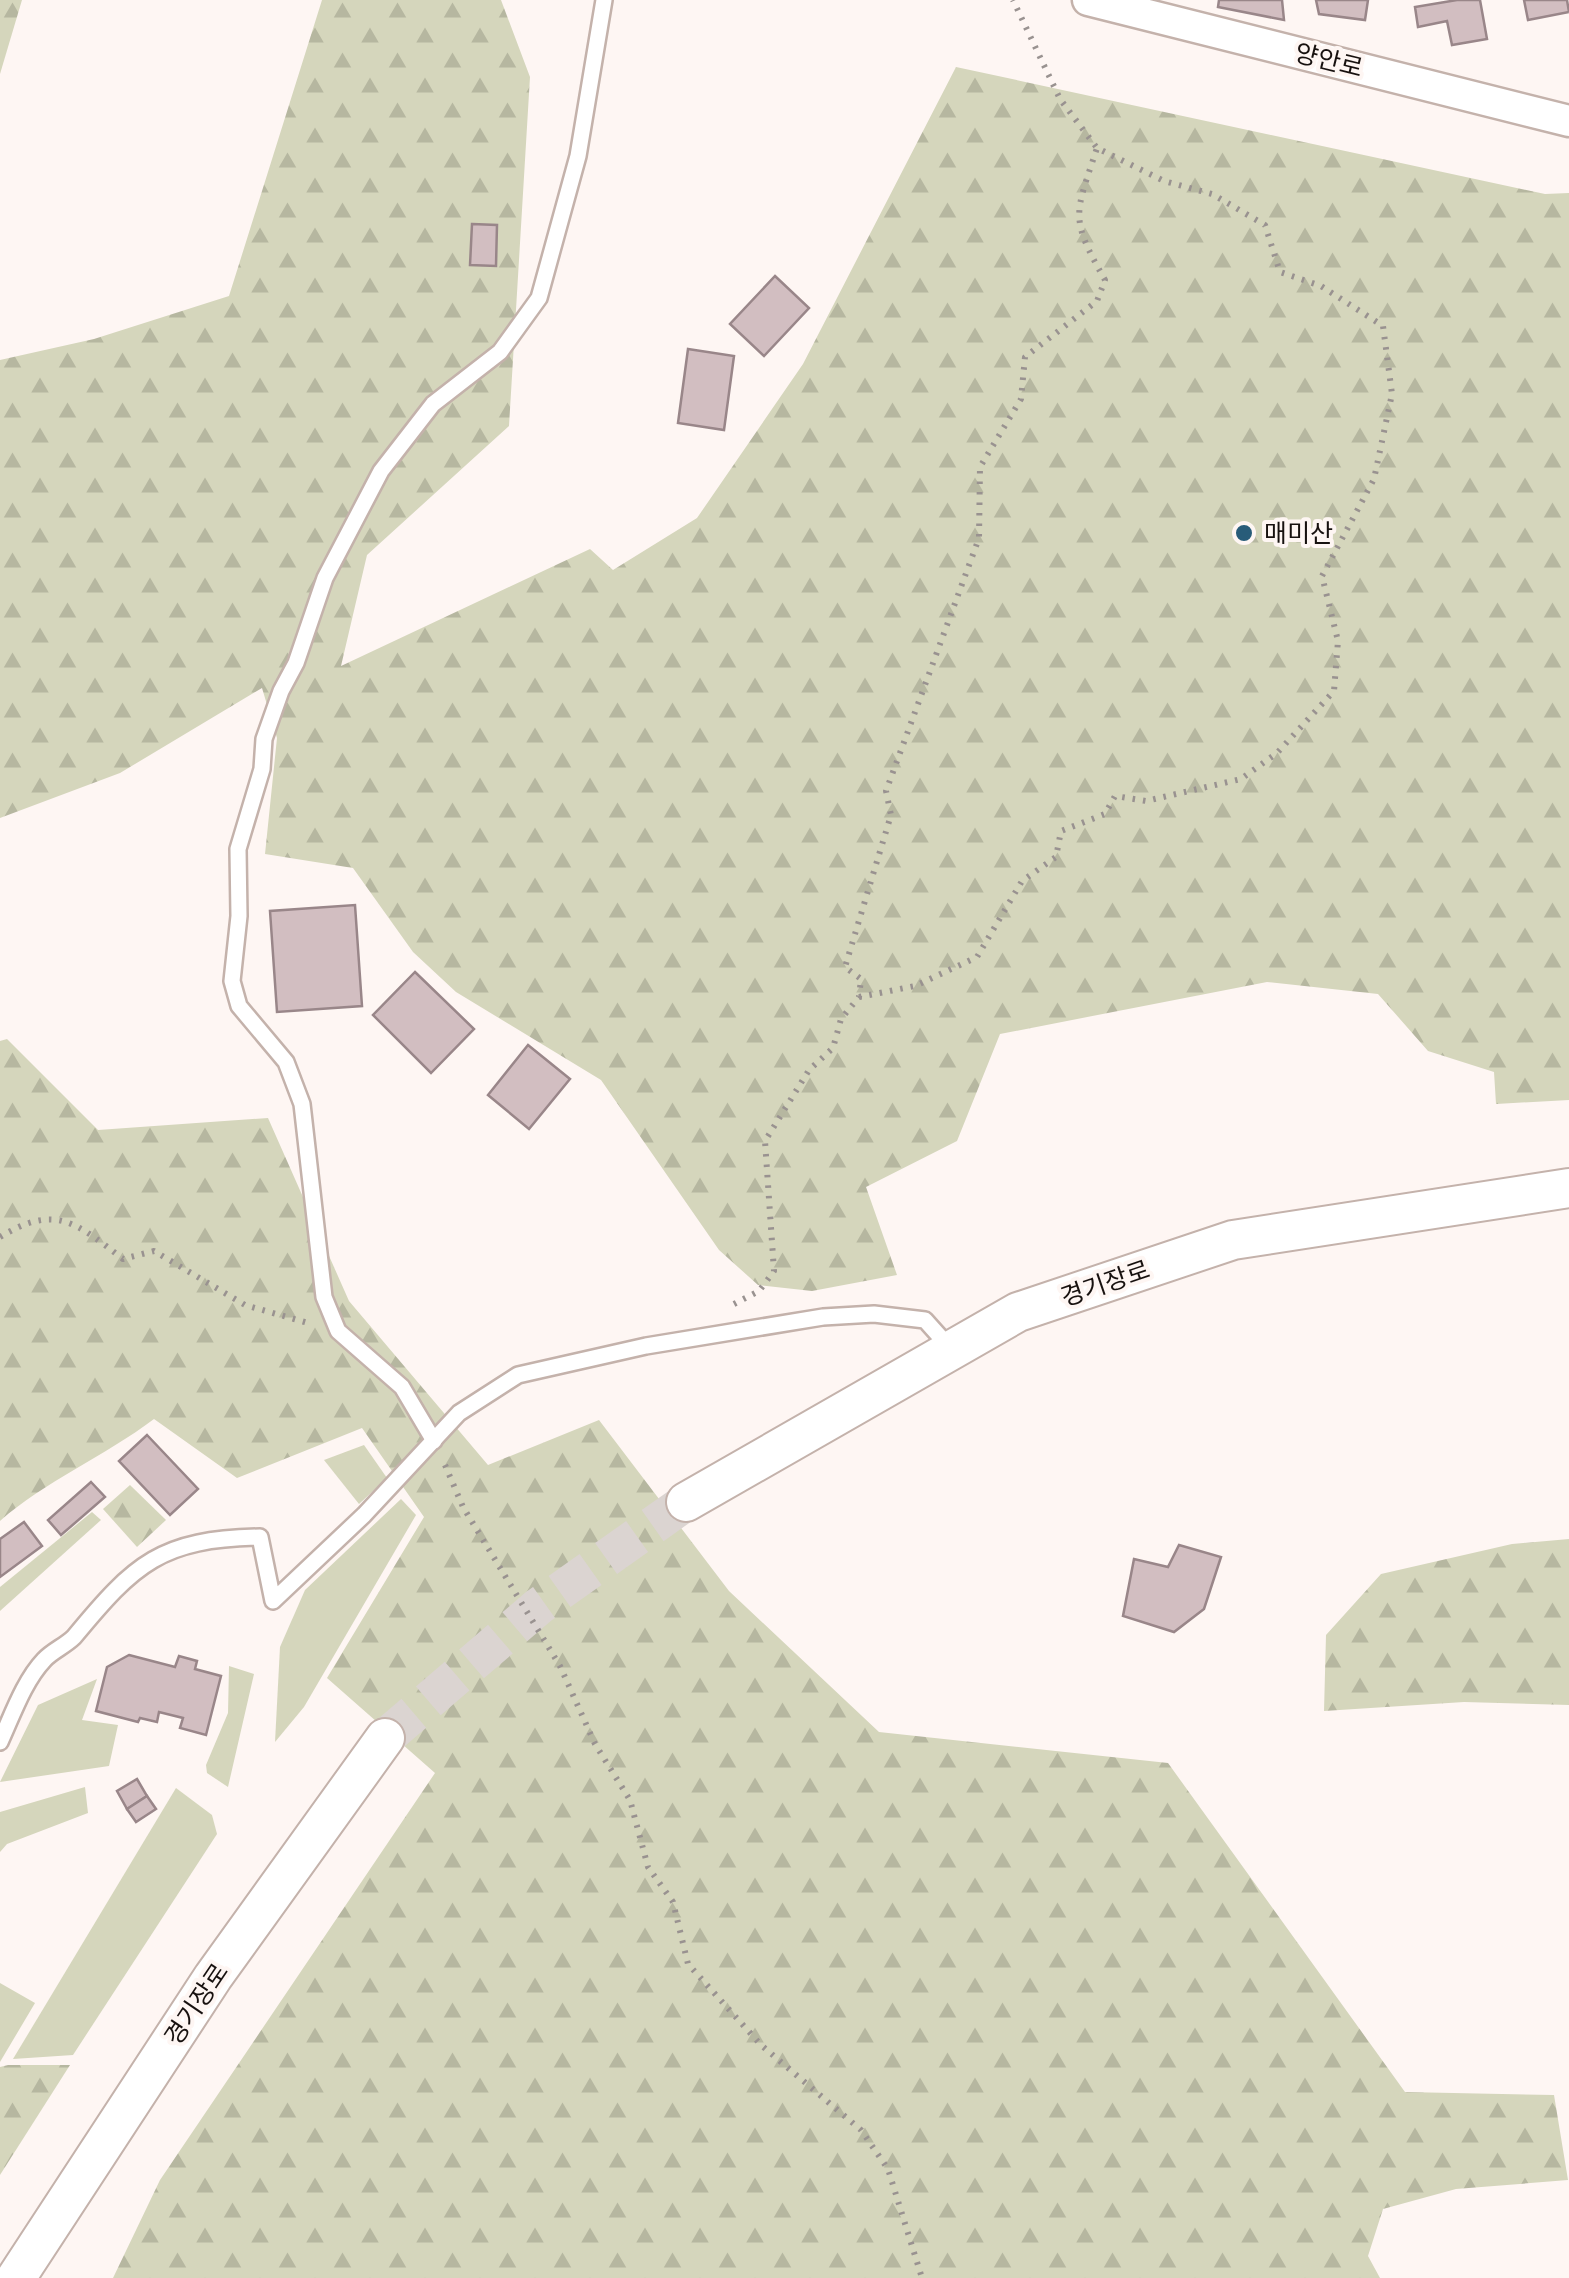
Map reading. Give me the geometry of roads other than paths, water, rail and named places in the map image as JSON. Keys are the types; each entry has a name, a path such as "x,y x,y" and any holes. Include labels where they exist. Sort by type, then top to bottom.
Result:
{"street":[{"name":"양안로","path":"1088,0 1569,121"},
{"name":"경기장로","path":"686,1502 1018,1312 1233,1240 1569,1188"},
{"name":"경기장로","path":"16,2278 213,1977 385,1738"}],"lane":[{"path":"434,1440 402,1387 338,1332 324,1297 302,1104 286,1062 240,1006 232,980 240,916 238,850 262,768 264,739 281,691 296,663 325,578 381,472 433,404 500,352 539,298 578,156 604,0"},
{"path":"0,1742 43,1661 70,1641 103,1598 159,1556 203,1538 260,1537 273,1601 459,1414 518,1374 713,1334 874,1314 925,1320 951,1350"}],"tunnel":[{"path":"385,1738 539,1606 686,1502"}],"place":[{"name":"매미산","path":"1244,533"}]}
